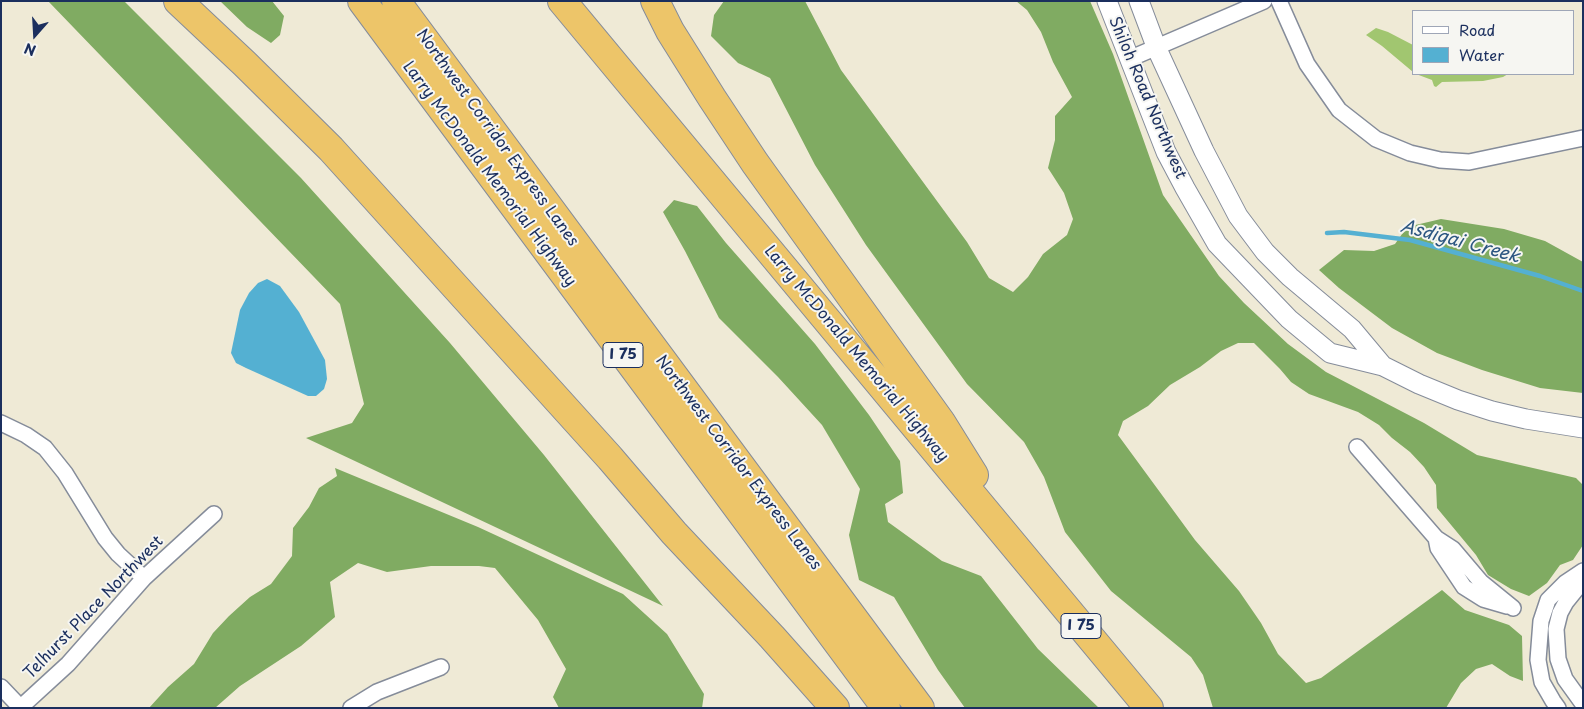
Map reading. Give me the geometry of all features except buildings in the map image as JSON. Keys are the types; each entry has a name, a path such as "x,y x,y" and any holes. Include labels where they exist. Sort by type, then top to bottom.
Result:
{"highway":[{"path":"178,1 331,149 610,458 674,533 772,637 835,708"},
{"name":"Larry McDonald Memorial Highway","path":"362,1 886,708"},
{"name":"Northwest Corridor Express Lanes","path":"396,1 920,708"},
{"name":"Larry McDonald Memorial Highway","path":"562,1 1149,708"},
{"path":"654,1 712,98 750,155 941,422 982,486 1013,544"}],"street":[{"name":"Shiloh Road Northwest","path":"1107,1 1166,152 1217,244 1289,319 1330,353 1383,366 1427,388 1483,408 1550,424 1583,428"},
{"name":"Shiloh Road Northwest","path":"1139,1 1157,49 1204,151 1238,216 1265,252 1352,329 1383,366"},
{"path":"1129,59 1157,49 1264,1"},
{"path":"1279,1 1312,72 1340,110 1376,139 1410,153 1440,160 1469,162 1583,138"},
{"path":"1,423 26,435 45,448 65,473 105,538 118,554 144,578"},
{"path":"1357,447 1436,538 1454,549 1482,582 1513,608 1482,599 1464,587 1438,548 1436,538"},
{"name":"Telhurst Place Northwest","path":"21,707 68,664 144,578 214,514"},
{"path":"1558,708 1542,682 1538,660 1541,620 1548,600 1565,583 1583,571"},
{"path":"1583,580 1566,602 1560,613 1556,629 1558,659 1562,672 1570,687 1583,704"},
{"path":"352,708 377,692 441,667"},
{"path":"1,687 21,707"}],"green space":[{"path":"48,1 124,1 301,178 450,343 544,455 663,606 306,438 352,423 364,404 340,304"},
{"path":"220,1 272,1 284,16 280,35 271,43 247,27"},
{"path":"724,1 805,1 841,70 967,242 989,278 1013,292 1028,277 1043,254 1067,235 1073,219 1064,193 1048,168 1055,140 1055,116 1072,97 1053,62 1041,32 1027,10 1016,1 1090,1 1113,54 1163,195 1219,276 1244,303 1288,344 1326,372 1424,423 1477,455 1576,478 1583,485 1583,545 1573,560 1560,565 1547,583 1529,596 1511,589 1488,575 1476,555 1437,508 1436,485 1424,467 1410,452 1379,425 1358,412 1309,394 1291,382 1254,343 1238,343 1221,351 1200,367 1170,385 1148,406 1123,421 1118,435 1195,540 1239,591 1261,623 1278,654 1306,683 1321,678 1442,590 1465,610 1509,625 1522,636 1523,681 1510,676 1492,664 1476,669 1461,683 1446,708 1213,708 1203,675 1191,657 1111,591 1065,532 1044,477 1024,442 967,384 866,245 815,165 770,78 738,63 711,36 714,15"},
{"path":"1376,28 1412,44 1412,71 1382,46 1366,35"},
{"path":"1419,75 1506,75 1483,81 1442,82 1436,87 1432,80"},
{"path":"674,200 697,206 726,243 815,344 869,415 900,461 903,493 885,504 888,522 942,561 981,576 1038,649 1099,708 965,708 938,670 894,597 859,580 849,535 860,489 822,425 778,377 719,318 663,212"},
{"path":"1441,219 1504,229 1545,241 1583,262 1583,393 1540,388 1482,370 1437,353 1392,328 1339,288 1319,270 1344,250 1374,251 1395,244 1407,227"},
{"path":"335,468 478,527 623,594 667,634 704,694 702,708 559,708 553,697 566,669 538,620 495,568 431,566 387,572 358,563 330,582 335,617 301,646 240,686 215,708 149,708 168,687 194,664 213,633 229,616 250,597 271,584 292,556 293,528 309,507 319,488 337,476"}],"water":[{"path":"267,279 280,286 299,312 325,360 327,379 324,389 316,396 308,396 236,363 231,353 240,310 249,293 258,283"}],"waterway":[{"name":"Asdigai Creek","path":"1327,233 1344,232 1410,240 1540,276 1583,291"}]}
